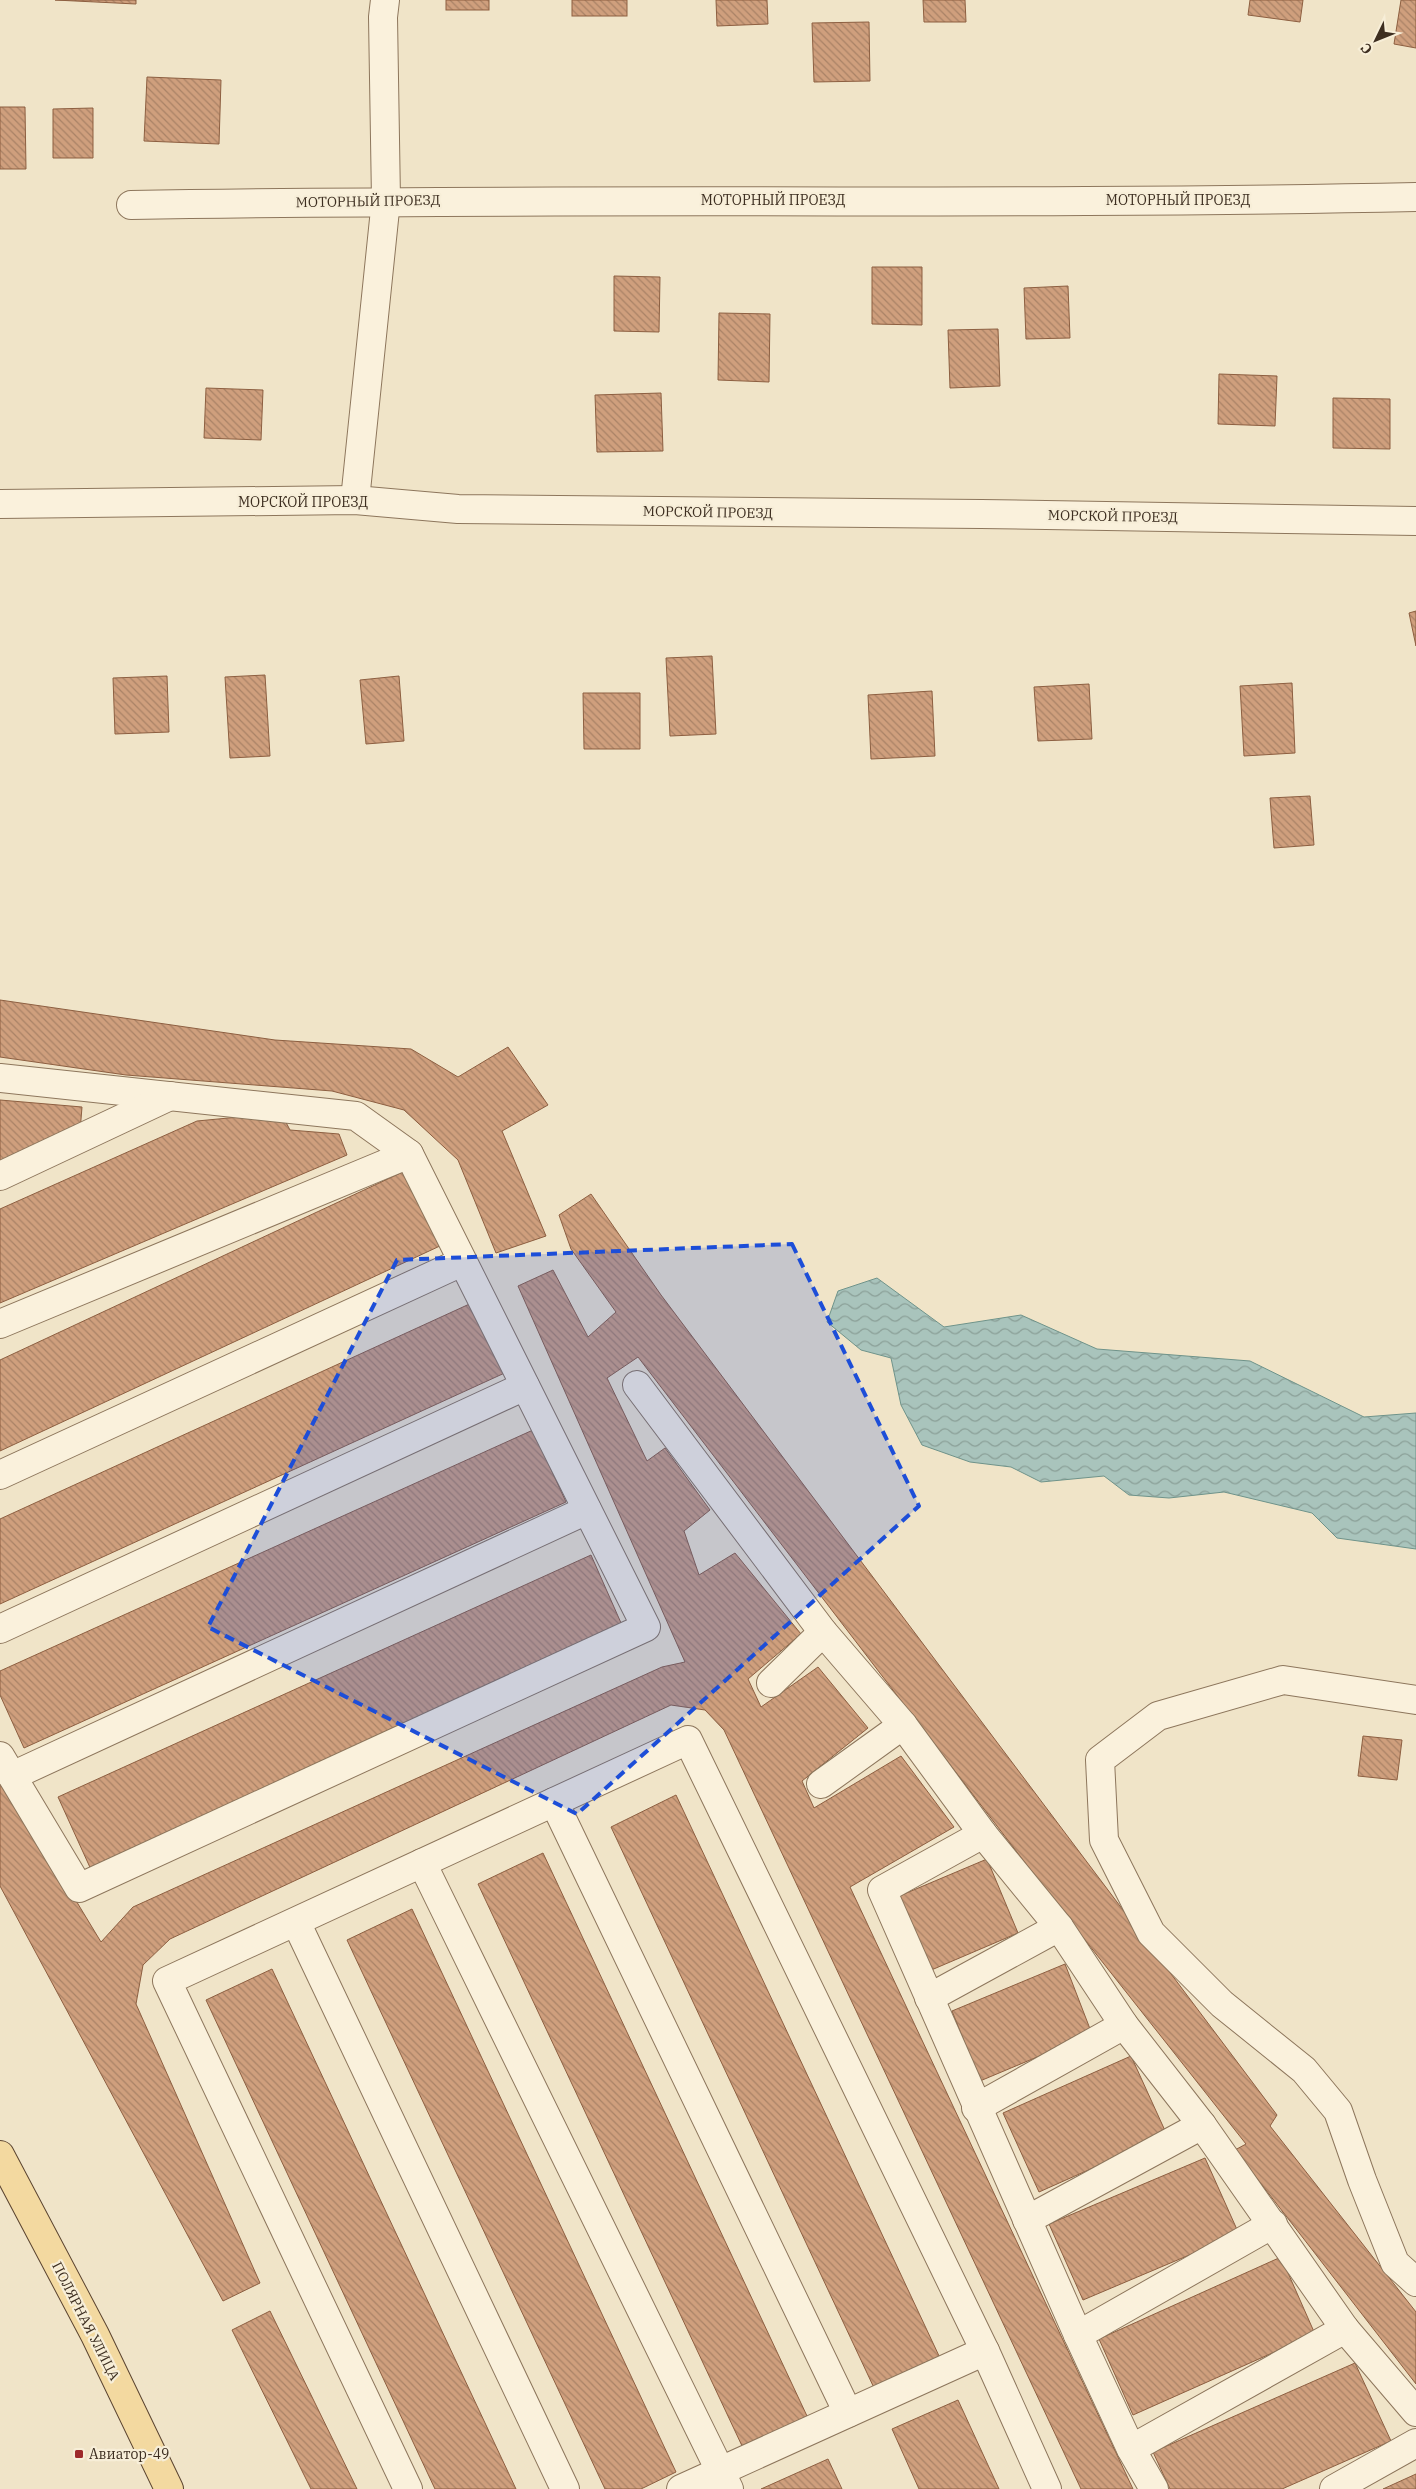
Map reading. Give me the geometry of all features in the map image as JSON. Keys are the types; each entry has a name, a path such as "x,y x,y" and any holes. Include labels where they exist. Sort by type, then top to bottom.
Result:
{"main road":[{"name":"ПОЛЯРНАЯ УЛИЦА","path":"0,2155 95,2335 168,2489"}],"street":[{"path":"355,500 386,200 383,17 385,0"},
{"name":"МОТОРНЫЙ ПРОЕЗД","path":"131,205 386,200 1245,200 1416,197"},
{"name":"МОРСКОЙ ПРОЕЗД","path":"0,504 355,500 458,509 1001,514 1416,521"},
{"path":"0,1078 356,1116 409,1154 646,1627 79,1888 6,1766 587,1510"},
{"path":"0,1176 170,1096"},
{"path":"0,1324 409,1154"},
{"path":"0,1475 462,1262"},
{"path":"637,1384 822,1632 903,1725 983,1834 1060,1927 1124,2025 1202,2125 1273,2224 1344,2329 1416,2412"},
{"path":"0,1629 525,1386"},
{"path":"771,1683 822,1632"},
{"path":"1416,1700 1283,1680 1158,1716 1100,1760 1104,1840 1151,1933 1222,2004 1304,2070 1338,2111 1362,2180 1395,2263 1416,2282"},
{"path":"821,1784 903,1725"},
{"path":"408,2489 167,1981 688,1740 985,2352 1047,2489"},
{"path":"554,1802 848,2413"},
{"path":"983,1834 882,1890 976,2108 1078,2335 1131,2449 1154,2489"},
{"path":"422,1863 725,2480"},
{"path":"296,1922 565,2489"},
{"path":"928,1998 1060,1927"},
{"path":"976,2108 1124,2025"},
{"path":"1027,2220 1202,2125"},
{"path":"1078,2335 1273,2224"},
{"path":"1131,2449 1344,2329"},
{"path":"681,2489 725,2480 848,2413 985,2352"},
{"path":"1334,2489 1416,2443"}],"highlighted area":[{"path":"792,1244 919,1506 577,1814 208,1627 397,1260"}],"water":[{"path":"877,1278 944,1327 1021,1315 1097,1349 1250,1361 1364,1417 1416,1413 1416,1549 1337,1538 1312,1513 1224,1492 1169,1498 1129,1495 1104,1476 1041,1482 1011,1467 970,1462 922,1445 901,1405 891,1358 861,1350 827,1322 838,1291"}],"building":[{"path":"55,0 136,0 136,4"},
{"path":"446,0 489,0 489,10 446,10"},
{"path":"572,0 627,0 627,16 572,16"},
{"path":"716,0 767,0 768,24 717,26"},
{"path":"923,0 965,0 966,22 924,22"},
{"path":"1250,0 1303,0 1300,22 1248,15"},
{"path":"1401,0 1416,0 1416,48 1394,44"},
{"path":"869,22 870,81 814,82 812,23"},
{"path":"147,77 221,80 219,144 144,141"},
{"path":"0,107 25,107 26,169 0,169"},
{"path":"93,108 93,158 53,158 53,109"},
{"path":"872,267 922,267 922,325 872,324"},
{"path":"614,276 660,277 659,332 614,331"},
{"path":"1068,286 1070,338 1026,339 1024,288"},
{"path":"719,313 770,314 769,382 718,380"},
{"path":"998,329 1000,386 950,388 948,330"},
{"path":"1219,374 1277,376 1275,426 1218,424"},
{"path":"206,388 263,390 261,440 204,438"},
{"path":"661,393 663,451 597,452 595,395"},
{"path":"1333,398 1390,399 1390,449 1333,448"},
{"path":"1416,611 1416,646 1409,613"},
{"path":"712,656 716,734 670,736 666,658"},
{"path":"265,675 270,756 230,758 225,677"},
{"path":"167,676 169,732 115,734 113,678"},
{"path":"399,676 404,741 366,744 360,680"},
{"path":"1292,683 1295,753 1244,756 1240,686"},
{"path":"1089,684 1092,739 1038,741 1034,687"},
{"path":"932,691 935,756 871,759 868,695"},
{"path":"583,693 640,693 640,749 584,749"},
{"path":"1310,796 1314,845 1274,848 1270,798"},
{"path":"0,1000 275,1040 411,1049 458,1077 508,1047 548,1105 502,1131 546,1236 496,1253 458,1160 404,1110 332,1091 126,1075 0,1057"},
{"path":"0,1100 82,1107 79,1144 0,1176"},
{"path":"281,1113 290,1130 339,1134 347,1155 0,1303 0,1209 197,1121"},
{"path":"407,1170 442,1245 0,1451 0,1360"},
{"path":"591,1194 661,1295 1277,2115 1270,2126 1416,2312 1416,2384 1235,2150 1246,2144 1059,1907 638,1357 607,1378 647,1461 665,1448 710,1510 684,1531 699,1575 735,1553 801,1634 748,1679 761,1707 818,1667 868,1728 802,1781 814,1808 901,1756 954,1827 850,1887 1133,2489 1081,2489 724,1730 705,1710 671,1705 170,1939 143,1965 136,2004 260,2283 223,2301 0,1886 0,1775 101,1942 133,1907 662,1667 685,1662 518,1286 553,1270 588,1337 616,1312 571,1249 559,1215"},
{"path":"476,1301 509,1371 0,1604 0,1519"},
{"path":"533,1430 566,1502 24,1748 0,1695 0,1671"},
{"path":"591,1555 625,1632 93,1874 58,1797"},
{"path":"1363,1736 1402,1740 1397,1780 1358,1776"},
{"path":"676,1795 940,2358 875,2390 611,1827"},
{"path":"543,1853 807,2416 743,2448 478,1884"},
{"path":"987,1859 1018,1933 929,1971 897,1897"},
{"path":"412,1909 676,2472 641,2489 605,2489 347,1940"},
{"path":"1065,1964 1092,2034 980,2081 952,2011"},
{"path":"272,1969 516,2489 435,2489 206,2000"},
{"path":"1131,2056 1167,2135 1039,2192 1003,2113"},
{"path":"1205,2158 1239,2234 1083,2300 1049,2224"},
{"path":"1281,2257 1315,2334 1133,2415 1099,2339"},
{"path":"270,2311 357,2489 311,2489 232,2330"},
{"path":"1355,2363 1391,2441 1282,2489 1170,2489 1153,2452"},
{"path":"958,2400 999,2489 919,2489 892,2429"},
{"path":"828,2459 842,2489 761,2489"},
{"path":"1416,2474 1416,2489 1383,2489"}],"place":[{"name":"Авиатор-49","path":"79,2454"}]}
